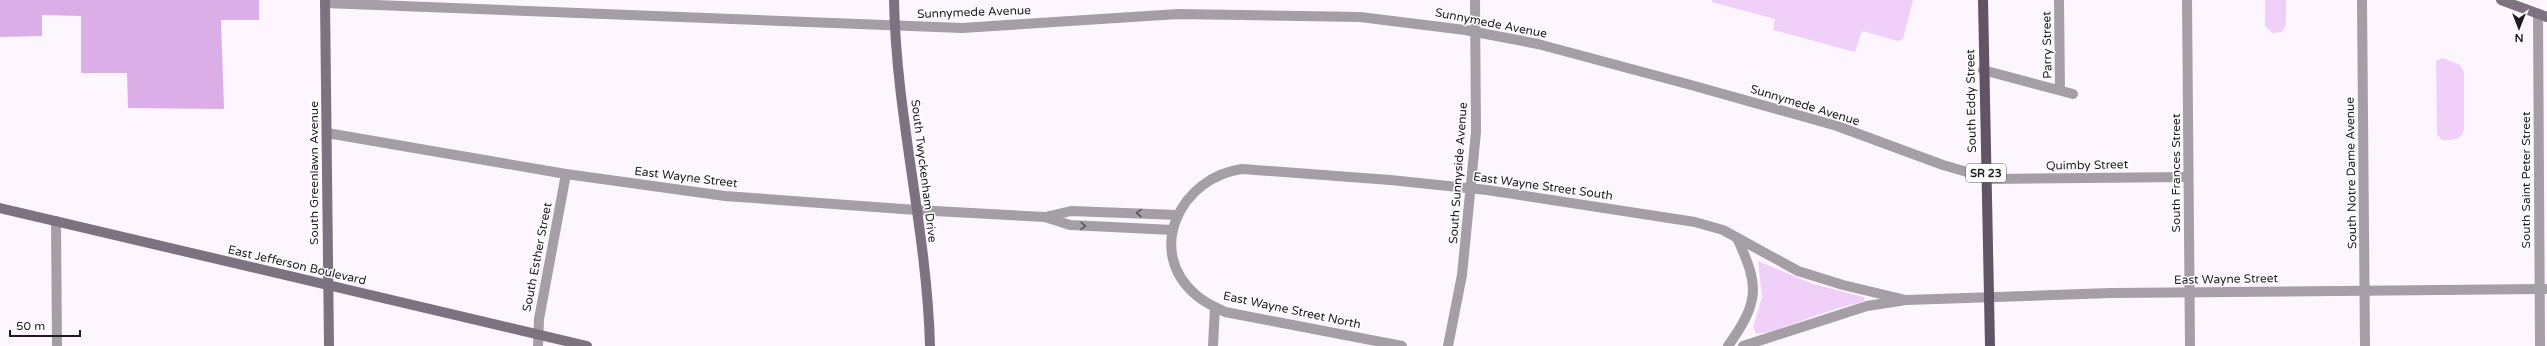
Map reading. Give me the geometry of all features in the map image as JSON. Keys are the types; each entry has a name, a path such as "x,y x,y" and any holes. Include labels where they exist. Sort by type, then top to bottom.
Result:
{"main road":[{"name":"South Eddy Street","path":"1983,0 1983,70 1990,346"}],"street":[{"name":"South Twyckenham Drive","path":"894,0 895,26 924,276 930,346"},
{"name":"South Sunnyside Avenue","path":"1448,346 1462,275 1472,189 1477,111 1475,0"},
{"name":"Parry Street","path":"2060,0 2060,90"},
{"name":"South Frances Street","path":"2187,0 2190,346"},
{"name":"South Notre Dame Avenue","path":"2362,0 2366,346"},
{"path":"2500,0 2542,16"},
{"name":"Sunnymede Avenue","path":"325,1 895,26 1003,27 1150,14 1314,14 1368,18 1475,31 1538,44 1837,126 1943,165 1986,176"},
{"name":"South Greenlawn Avenue","path":"325,1 329,346"},
{"name":"South Saint Peter Street","path":"2540,346 2544,289 2542,16"},
{"path":"1983,70 2073,94"},
{"name":"East Wayne Street","path":"327,133 566,174 725,196 916,210 1045,217 1070,225 1173,230"},
{"name":"East Wayne Street South","path":"1178,214 1186,201 1206,182 1219,174 1242,169 1390,180 1472,189 1709,225 1737,238 1798,271 1843,285 1906,300"},
{"name":"South Esther Street","path":"538,346 538,334 566,174"},
{"name":"Quimby Street","path":"1986,176 2188,177"},
{"name":"East Jefferson Boulevard","path":"0,208 588,346"},
{"name":"East Wayne Street","path":"1045,217 1071,211 1178,214"},
{"name":"East Wayne Street North","path":"1178,214 1173,230 1172,249 1180,274 1195,295 1215,307 1225,312 1402,346"},
{"path":"56,221 57,346"},
{"path":"1728,346 1750,312 1753,290 1749,264 1737,238"},
{"name":"East Wayne Street","path":"1906,300 1989,296 2190,292 2544,289"},
{"path":"1743,346 1866,306 1906,300"},
{"path":"1213,346 1215,307"}],"shaded area":[{"path":"0,0 259,0 259,20 221,20 224,109 128,108 127,73 81,73 81,16 42,15 42,36 0,37"},
{"path":"1712,0 1913,0 1903,39 1898,41 1862,31 1855,52 1773,30 1775,19 1712,2"},
{"path":"2265,0 2286,0 2286,25 2282,32 2272,33 2265,26"},
{"path":"2443,58 2460,65 2464,72 2464,131 2460,137 2452,140 2442,140 2437,134 2436,61"},
{"path":"1758,261 1813,284 1864,297 1864,301 1826,312 1770,332 1756,334 1753,327 1762,297"}]}
